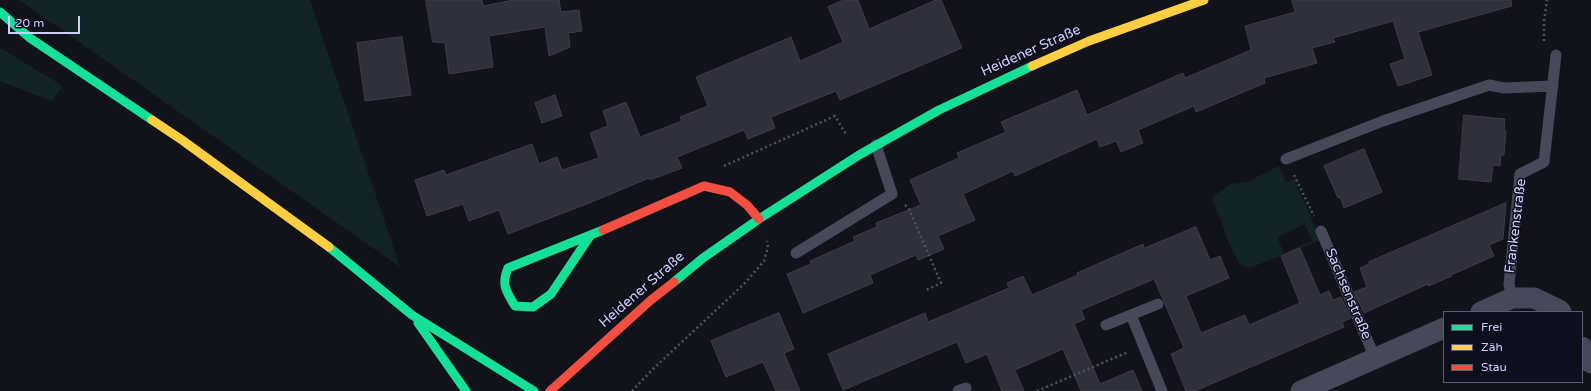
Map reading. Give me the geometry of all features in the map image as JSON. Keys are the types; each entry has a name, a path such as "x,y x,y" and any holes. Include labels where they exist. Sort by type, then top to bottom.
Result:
{"main road":[{"name":"Heidener Straße","path":"550,391 651,300 703,258 759,219 859,155 939,110 1035,64 1089,41 1204,0"},
{"path":"0,12 30,38 195,149 328,246 412,315 534,391"},
{"path":"7,29 30,38"},
{"path":"590,236 551,294 533,307 515,306 505,290 502,279 508,268 590,236 704,186 730,192 747,205 759,219"},
{"path":"412,315 466,391"}],"street":[{"path":"1483,311 1512,298 1534,298 1560,311"},
{"name":"Sachsenstraße","path":"1301,391 1331,385 1375,358 1443,328"},
{"path":"1583,349 1591,363"}],"lane":[{"name":"Frankenstraße","path":"1512,298 1509,284 1520,174 1544,162 1556,55"},
{"path":"1286,159 1383,121 1489,85 1504,88 1553,86"},
{"path":"796,253 892,194 876,145"},
{"name":"Sachsenstraße","path":"1322,231 1375,358"},
{"path":"1106,325 1158,304"},
{"path":"1131,315 1162,391"}],"path":[{"path":"1547,0 1544,21 1544,42 1556,55"},
{"path":"704,186 718,169 835,116 859,155"},
{"path":"1286,159 1322,231"},
{"path":"892,194 909,209 941,283 926,290"},
{"path":"632,391 653,369 744,284 764,261 768,247 767,238 759,219"},
{"path":"1036,391 1144,346"}],"green space":[{"path":"19,0 310,0 400,267"},
{"path":"0,48 63,86 52,101 0,81"},
{"path":"1279,166 1286,183 1294,179 1321,240 1250,268 1240,265 1228,241 1212,197 1231,184 1249,181","holes":["1305,224 1312,241 1284,253 1277,237"]}],"building":[{"path":"426,0 482,0 483,6 513,0 559,0 561,12 579,10 582,31 568,33 570,47 549,56 545,27 489,36 493,67 449,74 445,43 433,42"},
{"path":"844,0 858,0 869,29 936,0 941,0 962,48 840,100 836,91 771,117 775,128 748,139 744,130 677,157 682,168 650,180 649,178 587,204 508,234 499,210 469,221 463,204 427,216 415,180 444,170 446,175 532,144 539,164 557,157 562,170 599,158 590,133 608,126 603,111 626,102 640,137 682,121 680,117 708,106 696,77 791,37 800,61 843,42 828,7"},
{"path":"1292,0 1511,0 1512,6 1418,32 1432,75 1398,86 1390,64 1405,59 1393,21 1333,38 1335,42 1312,48 1317,63 1264,78 1265,83 1196,112 1194,106 1138,130 1143,143 1121,152 1116,141 1100,147 1097,139 1015,176 1013,171 963,194 975,220 938,236 944,249 918,260 916,255 870,275 873,283 803,313 787,274 811,264 810,261 855,241 853,237 877,227 876,223 921,205 910,180 959,158 957,153 1006,132 1001,122 1077,90 1087,115 1183,73 1185,78 1251,50 1245,26 1295,12"},
{"path":"402,37 411,95 365,101 357,43"},
{"path":"555,95 562,116 542,123 535,103"},
{"path":"1464,115 1505,119 1504,131 1506,131 1504,155 1501,155 1500,166 1493,165 1491,182 1459,179"},
{"path":"1364,149 1382,192 1344,208 1324,166"},
{"path":"1506,203 1503,239 1489,245 1494,256 1451,275 1452,276 1428,286 1428,284 1364,313 1354,292 1367,287 1360,268 1369,264 1369,262"},
{"path":"1196,227 1210,260 1220,256 1229,278 1186,296 1201,333 1245,315 1249,325 1300,303 1281,256 1300,248 1320,295 1329,291 1333,300 1341,297 1351,318 1342,322 1344,327 1195,391 1186,391 1171,354 1184,348 1154,279 1081,310 1085,319 1074,324 1100,384 1133,370 1142,391 1081,391 1063,349 1015,370 1024,391 1002,391 987,354 966,363 957,342 843,390 828,354 925,313 928,322 1009,288 1007,283 1023,276 1032,295 1078,275 1077,273 1143,244 1144,248"},
{"path":"779,313 794,349 784,353 800,391 776,391 763,362 726,377 711,341"}],"traffic: fast":[{"path":"0,12 30,38 152,120"},
{"path":"674,282 703,258 759,219 859,155 939,110 1032,66"},
{"path":"590,236 551,294 533,307 515,306 509,296 505,284 508,268 603,230"},
{"path":"329,247 412,315 534,391"},
{"path":"418,323 466,391"}],"traffic: slow":[{"path":"1032,66 1089,41 1204,0"},
{"path":"152,120 182,140 329,247"}],"traffic: jam":[{"path":"603,230 704,186 730,192 747,205 759,219"},
{"path":"550,391 651,300 674,282"}]}
